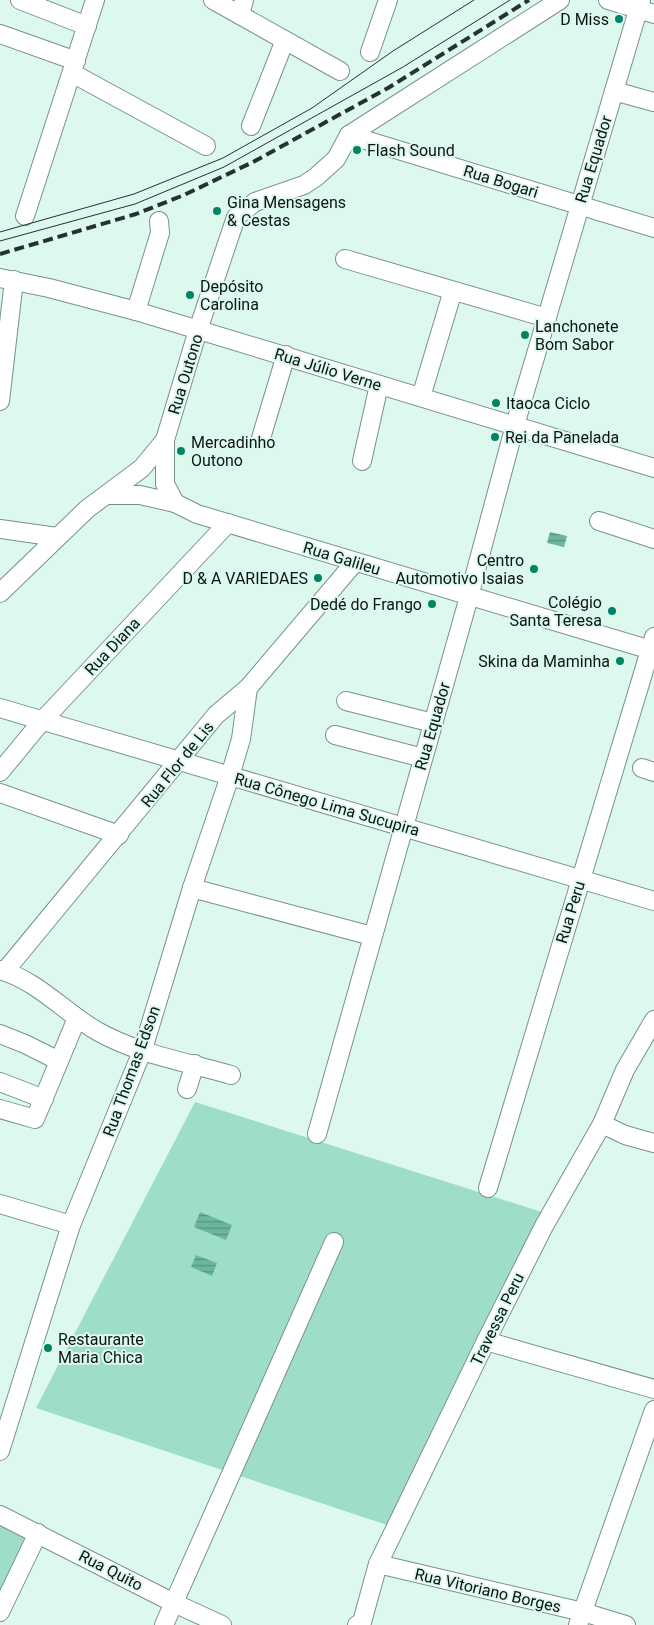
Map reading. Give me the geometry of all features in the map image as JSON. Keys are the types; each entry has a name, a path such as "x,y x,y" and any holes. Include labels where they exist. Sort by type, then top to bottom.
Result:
{"street":[{"path":"20,0 87,26"},
{"path":"25,216 95,0"},
{"path":"213,0 242,8 285,40 340,71"},
{"path":"370,52 388,0"},
{"path":"349,135 560,0"},
{"path":"608,0 645,8"},
{"name":"Rua Equador","path":"316,1134 469,596 515,425 579,205 614,91 645,8"},
{"path":"0,34 74,67 206,146"},
{"path":"251,126 285,40"},
{"path":"614,91 654,102"},
{"name":"Rua Bogari","path":"349,135 654,228"},
{"name":"Rua Outono","path":"165,440 198,330 236,217 255,202 304,185 336,158 349,135"},
{"path":"136,311 160,233 159,222"},
{"path":"345,259 547,318"},
{"path":"0,401 7,279"},
{"name":"Rua Júlio Verne","path":"7,279 136,311 654,468"},
{"path":"421,397 451,297"},
{"path":"261,438 286,356"},
{"path":"362,461 380,385"},
{"path":"0,593 95,502 108,495 142,468 165,440"},
{"path":"165,440 165,484 174,503"},
{"name":"Rua Galileu","path":"108,495 140,495 174,503 228,523 355,562 469,596 653,646"},
{"path":"599,521 654,539"},
{"name":"Rua Diana","path":"0,772 42,720 228,523"},
{"path":"0,528 57,537"},
{"name":"Rua Flor de Lis","path":"3,971 119,835 216,715 248,688 355,562"},
{"name":"Rua Peru","path":"488,1188 580,879 653,646"},
{"name":"Rua Thomas Edson","path":"0,1451 71,1225 143,1049 192,888 241,739 248,688"},
{"path":"346,701 433,723"},
{"name":"Rua Cônego Lima Sucupira","path":"0,708 654,900"},
{"path":"335,735 423,758"},
{"path":"0,794 119,835"},
{"path":"192,888 372,936"},
{"path":"3,971 32,984 77,1018 118,1041 231,1075"},
{"path":"0,1109 33,1119 41,1105 77,1018"},
{"name":"Travessa Peru","path":"360,1624 378,1564 486,1341 544,1226 602,1124 625,1070 654,1020"},
{"path":"0,1034 59,1061"},
{"path":"187,1089 194,1064"},
{"path":"0,1082 41,1105"},
{"path":"602,1124 625,1135 654,1143"},
{"path":"0,1204 71,1225"},
{"path":"164,1625 334,1242"},
{"path":"486,1341 654,1390"},
{"path":"580,1618 654,1410"},
{"name":"Rua Quito","path":"0,1515 174,1603 222,1625"},
{"path":"0,1612 38,1533"},
{"name":"Rua Vitoriano Borges","path":"378,1564 580,1618 626,1625"}],"shaded area":[{"path":"550,532 567,536 564,547 547,543"},
{"path":"195,1102 545,1213 387,1525 36,1408"},
{"path":"200,1212 232,1225 226,1240 194,1227"},
{"path":"196,1255 217,1263 212,1276 191,1267"},
{"path":"0,1524 25,1535 27,1543 0,1600"}],"tram line":[{"path":"0,232 134,194 223,158 312,108 393,51 474,0"},
{"path":"0,241 135,204 224,167 403,67 510,0"}],"railway":[{"path":"0,254 136,214 184,195 253,162 388,88 529,0"}],"place":[{"name":"D Miss","path":"619,19"},
{"name":"Flash Sound","path":"357,150"},
{"name":"Gina Mensagens & Cestas","path":"217,211"},
{"name":"Depósito Carolina","path":"190,295"},
{"name":"Lanchonete Bom Sabor","path":"525,335"},
{"name":"Itaoca Ciclo","path":"496,403"},
{"name":"Rei da Panelada","path":"495,437"},
{"name":"Mercadinho Outono","path":"181,451"},
{"name":"Centro Automotivo Isaias","path":"534,569"},
{"name":"D & A VARIEDAES","path":"318,578"},
{"name":"Dedé do Frango","path":"432,604"},
{"name":"Colégio Santa Teresa","path":"612,611"},
{"name":"Skina da Maminha","path":"620,661"},
{"name":"Restaurante Maria Chica","path":"48,1348"}]}
